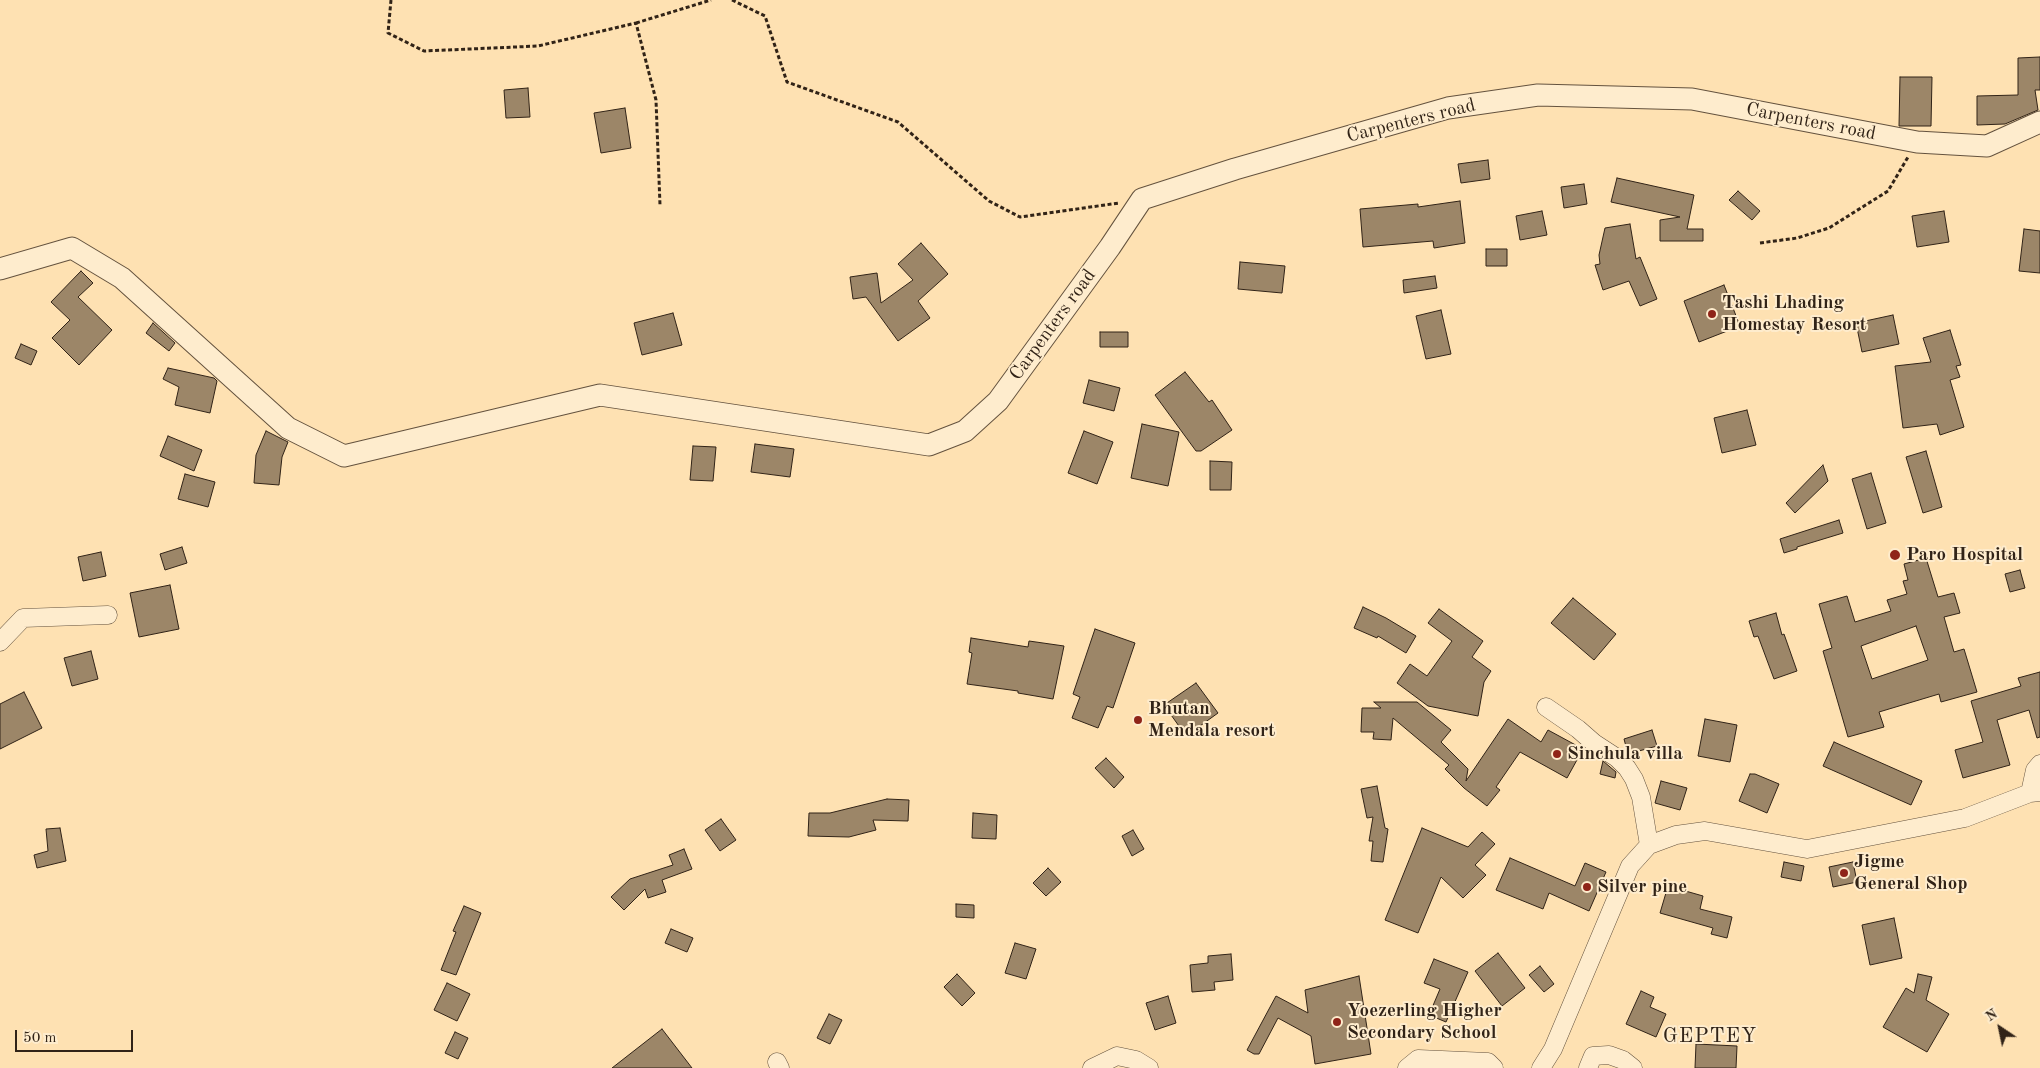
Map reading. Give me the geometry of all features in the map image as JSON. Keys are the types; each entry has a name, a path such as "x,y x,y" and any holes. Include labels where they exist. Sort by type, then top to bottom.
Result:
{"street":[{"name":"Carpenters road","path":"0,269 72,248 122,278 288,428 344,456 600,395 929,445 965,431 998,401 1110,247 1142,199 1235,169 1448,108 1538,95 1692,99 1917,142 1987,146 2040,122"},
{"path":"0,642 23,618 108,615"},
{"path":"1546,706 1617,758 1627,768 1634,778 1641,797 1649,845"},
{"path":"1541,1068 1553,1049 1630,866 1649,845 1676,835 1705,831 1806,850 1965,818 2035,792 2035,770 2040,764"},
{"path":"1588,1068 1593,1056 1609,1055 1624,1060 1633,1068"},
{"path":"1092,1068 1117,1056 1136,1060 1149,1068"},
{"path":"1415,1065 1488,1062 1494,1068"}],"path":[{"path":"391,0 388,33 424,51 538,46 636,23 711,0"},
{"path":"732,0 765,16 787,82 898,122 988,201 1020,216 1142,199"},
{"path":"636,23 656,100 660,205"},
{"path":"1760,242 1797,238 1829,228 1888,191 1917,142"}],"building":[{"path":"2040,57 2040,90 2035,90 2038,110 2005,124 1977,125 1977,96 2018,95 2018,58"},
{"path":"1900,77 1932,77 1931,126 1899,126"},
{"path":"528,88 530,117 506,118 504,90"},
{"path":"625,108 631,148 601,153 594,113"},
{"path":"1488,160 1490,179 1461,183 1458,164"},
{"path":"1617,178 1694,195 1687,229 1703,229 1703,241 1660,241 1660,220 1680,217 1611,202"},
{"path":"1584,184 1587,204 1564,208 1561,187"},
{"path":"1738,191 1760,211 1752,220 1729,200"},
{"path":"1460,201 1465,243 1434,248 1433,241 1363,247 1360,209 1418,204 1418,207"},
{"path":"1542,211 1547,235 1520,240 1516,216"},
{"path":"1944,211 1949,242 1917,247 1912,216"},
{"path":"1630,224 1636,259 1640,257 1657,299 1640,306 1629,281 1603,290 1595,265 1600,264 1599,255 1605,228"},
{"path":"2024,229 2040,231 2040,273 2019,271"},
{"path":"921,243 948,274 918,301 930,318 898,341 866,297 853,299 850,277 877,273 881,303 913,280 898,264"},
{"path":"1486,249 1507,249 1507,266 1486,266"},
{"path":"1240,262 1285,266 1282,293 1238,289"},
{"path":"81,271 93,283 78,297 112,330 79,365 52,338 70,320 51,302"},
{"path":"1435,276 1437,288 1404,293 1403,280"},
{"name":"Tashi Lhading Homestay Resort","path":"1724,285 1740,326 1699,342 1684,301"},
{"path":"1441,310 1451,354 1426,359 1416,316"},
{"path":"673,313 682,345 642,355 634,323"},
{"path":"1893,315 1899,344 1862,352 1856,323"},
{"path":"153,323 175,343 169,351 146,333"},
{"path":"1950,330 1961,365 1956,366 1960,377 1950,380 1964,427 1940,435 1937,424 1903,428 1895,366 1931,362 1923,338"},
{"path":"1100,332 1128,332 1128,347 1100,347"},
{"path":"21,344 37,351 31,365 15,358"},
{"path":"168,368 214,378 217,381 210,413 175,405 179,387 163,379"},
{"path":"1185,372 1209,402 1212,400 1232,430 1201,451 1196,451 1155,395"},
{"path":"1089,380 1120,388 1114,411 1083,403"},
{"path":"1747,410 1756,445 1722,453 1714,418"},
{"path":"1142,424 1179,432 1168,486 1131,478"},
{"path":"266,431 288,442 282,457 279,485 254,483 256,455"},
{"path":"1084,431 1113,442 1097,484 1068,473"},
{"path":"168,436 202,450 194,471 160,456"},
{"path":"755,444 794,449 790,477 751,472"},
{"path":"693,446 716,447 713,481 690,480"},
{"path":"1926,451 1942,507 1923,513 1906,457"},
{"path":"1210,461 1232,462 1231,490 1210,490"},
{"path":"1823,465 1828,481 1795,513 1786,503"},
{"path":"1871,473 1886,523 1867,529 1852,479"},
{"path":"185,474 215,482 208,507 178,499"},
{"path":"1839,520 1843,533 1797,547 1797,549 1784,553 1780,539"},
{"path":"182,547 187,563 165,570 160,554"},
{"path":"101,552 106,576 83,581 78,557"},
{"path":"1926,558 1938,597 1954,593 1960,613 1944,617 1954,652 1964,649 1977,692 1941,702 1939,694 1879,712 1884,727 1848,737 1823,651 1832,648 1819,604 1847,596 1855,622 1891,611 1887,600 1907,594 1903,581 1908,580 1904,564","holes":["1916,626 1928,660 1872,679 1861,646"]},
{"path":"2020,570 2025,588 2010,592 2005,574"},
{"path":"170,585 179,629 139,637 130,593"},
{"path":"1573,598 1616,634 1594,660 1551,623"},
{"path":"1363,607 1416,636 1406,653 1378,636 1377,638 1354,628"},
{"path":"1439,609 1483,641 1472,657 1491,671 1484,682 1478,716 1428,706 1397,683 1410,664 1427,676 1452,641 1428,623"},
{"path":"1776,613 1782,635 1784,634 1797,671 1774,679 1758,636 1754,637 1749,621"},
{"path":"1095,629 1135,643 1113,708 1107,706 1098,728 1072,718 1080,697 1073,694"},
{"path":"971,638 1028,647 1029,641 1064,646 1053,699 1018,693 1018,691 967,684 972,653 969,652"},
{"path":"91,651 98,679 72,686 64,658"},
{"path":"2040,672 2040,737 2037,738 2029,710 1997,720 2010,765 1963,778 1955,750 1983,742 1971,701 2021,686 2018,678"},
{"path":"1196,683 1218,713 1186,736 1164,705"},
{"path":"24,692 42,728 0,749 0,704"},
{"path":"1374,702 1417,702 1451,730 1441,742 1468,769 1466,781 1508,719 1541,742 1548,730 1583,749 1567,778 1520,752 1496,787 1500,790 1487,806 1464,788 1445,769 1449,765 1393,718 1391,740 1373,739 1374,732 1361,732 1362,708 1381,708"},
{"path":"1705,719 1737,725 1730,762 1698,756"},
{"path":"1652,730 1657,746 1628,754 1624,739"},
{"path":"1834,742 1922,781 1911,805 1823,766"},
{"path":"1106,758 1124,777 1114,788 1095,768"},
{"path":"1603,761 1616,772 1615,778 1600,774"},
{"path":"1750,774 1755,774 1779,784 1767,813 1739,801"},
{"path":"1661,781 1687,788 1680,810 1655,803"},
{"path":"1377,786 1385,828 1388,829 1383,862 1371,861 1373,841 1369,841 1373,817 1367,818 1361,789"},
{"path":"887,799 909,800 908,821 873,820 876,830 849,837 808,836 809,813 830,813"},
{"path":"973,813 997,815 996,839 972,838"},
{"path":"721,819 736,840 720,851 705,830"},
{"path":"60,828 66,861 37,868 34,855 48,851 46,829"},
{"path":"1422,828 1468,847 1482,832 1495,844 1475,865 1486,875 1463,898 1441,877 1418,933 1385,920"},
{"path":"1133,830 1144,849 1132,856 1122,836"},
{"path":"684,849 692,869 662,880 666,892 648,898 645,889 624,910 611,897 630,879 673,865 669,855"},
{"path":"1510,858 1575,886 1585,863 1606,872 1589,911 1549,893 1543,909 1496,890"},
{"path":"1784,862 1804,866 1801,881 1781,877"},
{"path":"1853,862 1857,882 1833,887 1829,867"},
{"path":"1048,868 1061,882 1046,896 1033,883"},
{"path":"1668,886 1703,896 1700,909 1732,917 1727,938 1711,934 1713,928 1660,913"},
{"path":"956,904 974,905 974,918 956,917"},
{"path":"464,906 481,913 456,975 441,970 456,932 453,931"},
{"path":"1894,918 1902,958 1870,965 1862,925"},
{"path":"671,929 693,938 687,952 665,943"},
{"path":"1015,943 1036,949 1026,979 1005,973"},
{"path":"1498,953 1525,988 1502,1006 1475,971"},
{"path":"1231,954 1233,980 1214,982 1215,990 1192,992 1190,965 1208,963 1208,956"},
{"path":"1434,959 1468,972 1446,1022 1429,1015 1440,989 1424,983"},
{"path":"1540,966 1554,984 1544,992 1529,975"},
{"path":"957,974 975,993 962,1006 944,987"},
{"path":"1918,974 1932,977 1926,1000 1949,1014 1927,1052 1883,1027 1906,988 1914,993"},
{"name":"Yoezerling Higher Secondary School","path":"1359,976 1371,1054 1315,1064 1311,1036 1278,1018 1259,1054 1254,1054 1247,1050 1276,996 1308,1013 1305,990"},
{"path":"447,983 470,994 457,1021 434,1010"},
{"path":"1641,991 1654,997 1650,1007 1666,1014 1656,1037 1626,1024"},
{"path":"1168,996 1176,1023 1155,1030 1146,1003"},
{"path":"829,1014 842,1020 830,1044 817,1038"},
{"path":"662,1029 692,1068 612,1068"},
{"path":"455,1032 468,1038 458,1059 445,1053"},
{"path":"1696,1044 1737,1046 1736,1068 1695,1068"}],"place":[{"name":"Tashi Lhading Homestay Resort","path":"1712,314"},
{"name":"Paro Hospital","path":"1895,555"},
{"name":"Bhutan Mendala resort","path":"1138,720"},
{"name":"Sinchula villa","path":"1557,754"},
{"name":"Jigme General Shop","path":"1844,873"},
{"name":"Silver pine","path":"1587,887"},
{"name":"Yoezerling Higher Secondary School","path":"1337,1022"}],"district":[{"name":"GEPTEY","path":"1710,1036"}]}
